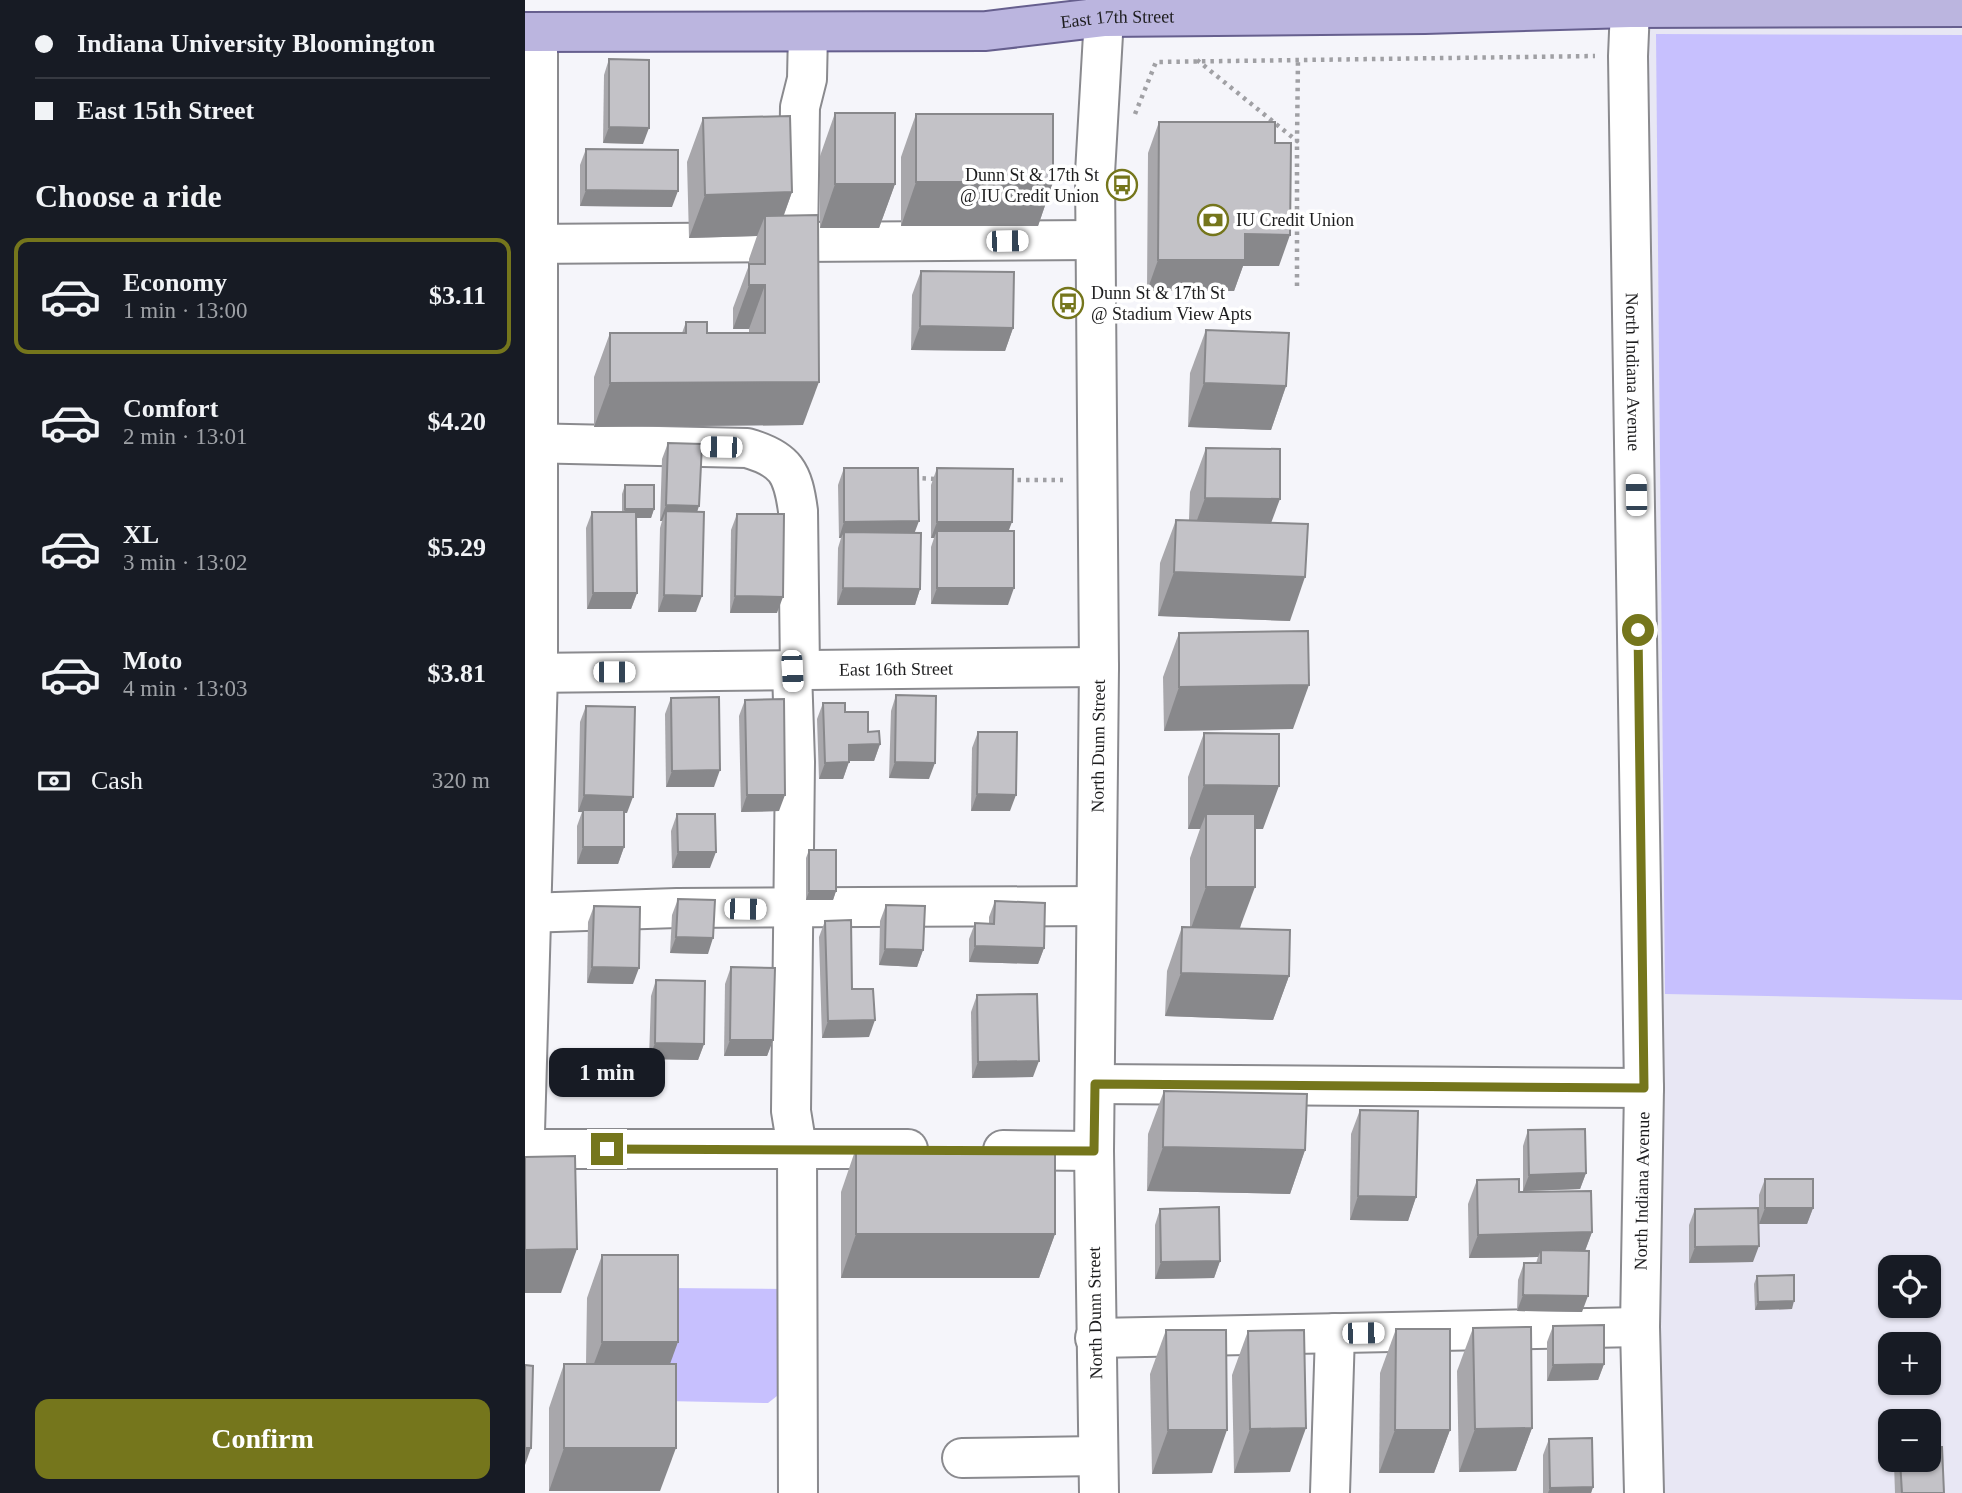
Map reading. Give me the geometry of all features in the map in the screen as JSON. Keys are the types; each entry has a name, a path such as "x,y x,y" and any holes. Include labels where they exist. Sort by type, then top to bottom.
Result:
{"main road":[{"name":"East 17th Street","path":"532,33 986,31 1105,9 1425,15 1783,4 1962,7"}],"street":[{"name":"North Indiana Avenue","path":"1630,8 1628,56 1644,1088 1640,1327 1644,1493"},
{"name":"North Dunn Street","path":"1098,1475 1094,1151 1099,667 1095,173 1105,9"},
{"path":"798,244 800,107 807,79 808,32"},
{"path":"525,1132 531,673 532,33"},
{"path":"531,244 712,245 1095,240"},
{"path":"531,443 747,448 778,460 788,471 795,487 799,511 791,910 791,1111 797,1148 799,1493"},
{"name":"East 16th Street","path":"531,673 1099,667"},
{"path":"528,913 677,908 791,910 1095,905"},
{"path":"1095,1084 1644,1088"},
{"path":"525,1149 1094,1151"},
{"path":"1095,1338 1640,1327"},
{"path":"1330,1493 1335,1333"},
{"path":"962,1458 1098,1475"}],"path":[{"path":"1174,60 1597,56"},
{"path":"1297,286 1298,58"},
{"path":"1196,60 1297,141"},
{"path":"903,478 943,479"},
{"path":"997,480 1064,480"}],"shaded area":[{"path":"1643,0 1962,0 1962,1493 1658,1493"},
{"path":"1656,34 1962,35 1962,1000 1665,994"},
{"path":"667,1288 786,1289 784,1383 777,1396 768,1403 665,1401"}],"building":[{"path":"609,59 649,60 649,128 609,127"},
{"path":"835,113 895,113 895,184 835,184"},
{"path":"916,114 1053,114 1053,182 916,182"},
{"path":"790,116 792,192 705,195 703,118"},
{"name":"IU Credit Union","path":"1159,122 1275,122 1275,143 1291,143 1290,235 1245,234 1245,260 1158,260"},
{"path":"586,149 678,150 678,191 586,190"},
{"path":"818,215 819,382 610,383 610,333 686,333 686,322 707,322 707,333 765,333 765,285 749,285 749,264 765,264 765,216"},
{"path":"921,271 1014,272 1013,328 920,326"},
{"path":"1206,330 1289,333 1286,386 1204,383"},
{"path":"668,443 702,444 699,506 666,505"},
{"path":"1206,448 1280,449 1280,499 1205,498"},
{"path":"844,468 918,468 919,521 844,522"},
{"path":"937,468 1013,469 1012,522 937,522"},
{"path":"625,485 654,485 654,509 625,509"},
{"path":"666,511 704,512 702,596 664,595"},
{"path":"592,512 636,512 637,593 593,593"},
{"path":"737,514 784,514 783,597 735,596"},
{"path":"1176,520 1308,524 1305,577 1174,572"},
{"path":"937,531 1014,531 1014,588 937,588"},
{"path":"844,532 921,533 920,589 843,588"},
{"path":"1308,631 1309,685 1179,687 1179,633"},
{"path":"896,695 936,696 935,763 895,762"},
{"path":"719,697 720,770 672,771 671,698"},
{"path":"784,699 785,795 747,795 745,700"},
{"path":"823,703 845,703 845,712 868,712 868,732 879,731 880,744 849,745 849,762 825,763"},
{"path":"586,706 635,707 633,797 584,795"},
{"path":"978,732 1017,732 1016,795 977,794"},
{"path":"1204,733 1279,734 1279,786 1204,785"},
{"path":"583,810 624,810 624,847 583,847"},
{"path":"677,814 715,814 716,852 678,852"},
{"path":"1206,814 1255,814 1255,887 1206,887"},
{"path":"809,850 836,850 836,891 809,891"},
{"path":"678,899 715,900 713,938 676,937"},
{"path":"995,901 1045,903 1044,948 975,946 975,923 994,924"},
{"path":"886,905 925,906 923,950 885,949"},
{"path":"594,906 640,907 639,968 592,967"},
{"path":"851,920 852,989 873,989 875,1020 828,1021 825,921"},
{"path":"1182,927 1290,930 1289,976 1181,973"},
{"path":"731,967 775,968 773,1040 730,1040"},
{"path":"656,980 705,981 704,1044 655,1043"},
{"path":"1037,994 1039,1061 978,1062 977,995"},
{"path":"1164,1091 1307,1094 1305,1150 1163,1147"},
{"path":"1360,1110 1418,1111 1416,1197 1358,1196"},
{"path":"1585,1129 1586,1173 1529,1175 1528,1130"},
{"path":"856,1148 1055,1148 1055,1234 856,1234"},
{"path":"575,1156 577,1249 525,1250 525,1157"},
{"path":"1519,1179 1519,1192 1591,1191 1592,1232 1478,1235 1477,1180"},
{"path":"1765,1179 1813,1179 1813,1208 1765,1208"},
{"path":"1219,1207 1220,1261 1161,1262 1160,1209"},
{"path":"1758,1208 1759,1246 1695,1247 1695,1209"},
{"path":"1541,1250 1589,1251 1588,1296 1523,1295 1524,1263 1541,1263"},
{"path":"602,1255 678,1255 678,1342 602,1342"},
{"path":"1794,1275 1794,1301 1758,1302 1757,1276"},
{"path":"1604,1325 1604,1364 1553,1365 1553,1326"},
{"path":"1531,1327 1532,1428 1475,1429 1473,1328"},
{"path":"1396,1329 1450,1329 1450,1430 1395,1430"},
{"path":"1166,1330 1226,1330 1227,1430 1168,1430"},
{"path":"1304,1330 1306,1428 1250,1429 1248,1331"},
{"path":"564,1364 676,1364 676,1448 564,1448"},
{"path":"525,1365 533,1366 531,1448 525,1448"},
{"path":"1592,1438 1593,1487 1550,1488 1549,1439"},
{"path":"1942,1447 1944,1493 1902,1493 1901,1472 1941,1472"}],"place":[{"name":"Dunn St & 17th St @ IU Credit Union","path":"1122,185"},
{"name":"IU Credit Union","path":"1213,220"},
{"name":"Dunn St & 17th St @ Stadium View Apts","path":"1068,303"}],"route":[{"path":"607,1149 1094,1151 1095,1084 1644,1088 1638,630"}]}
